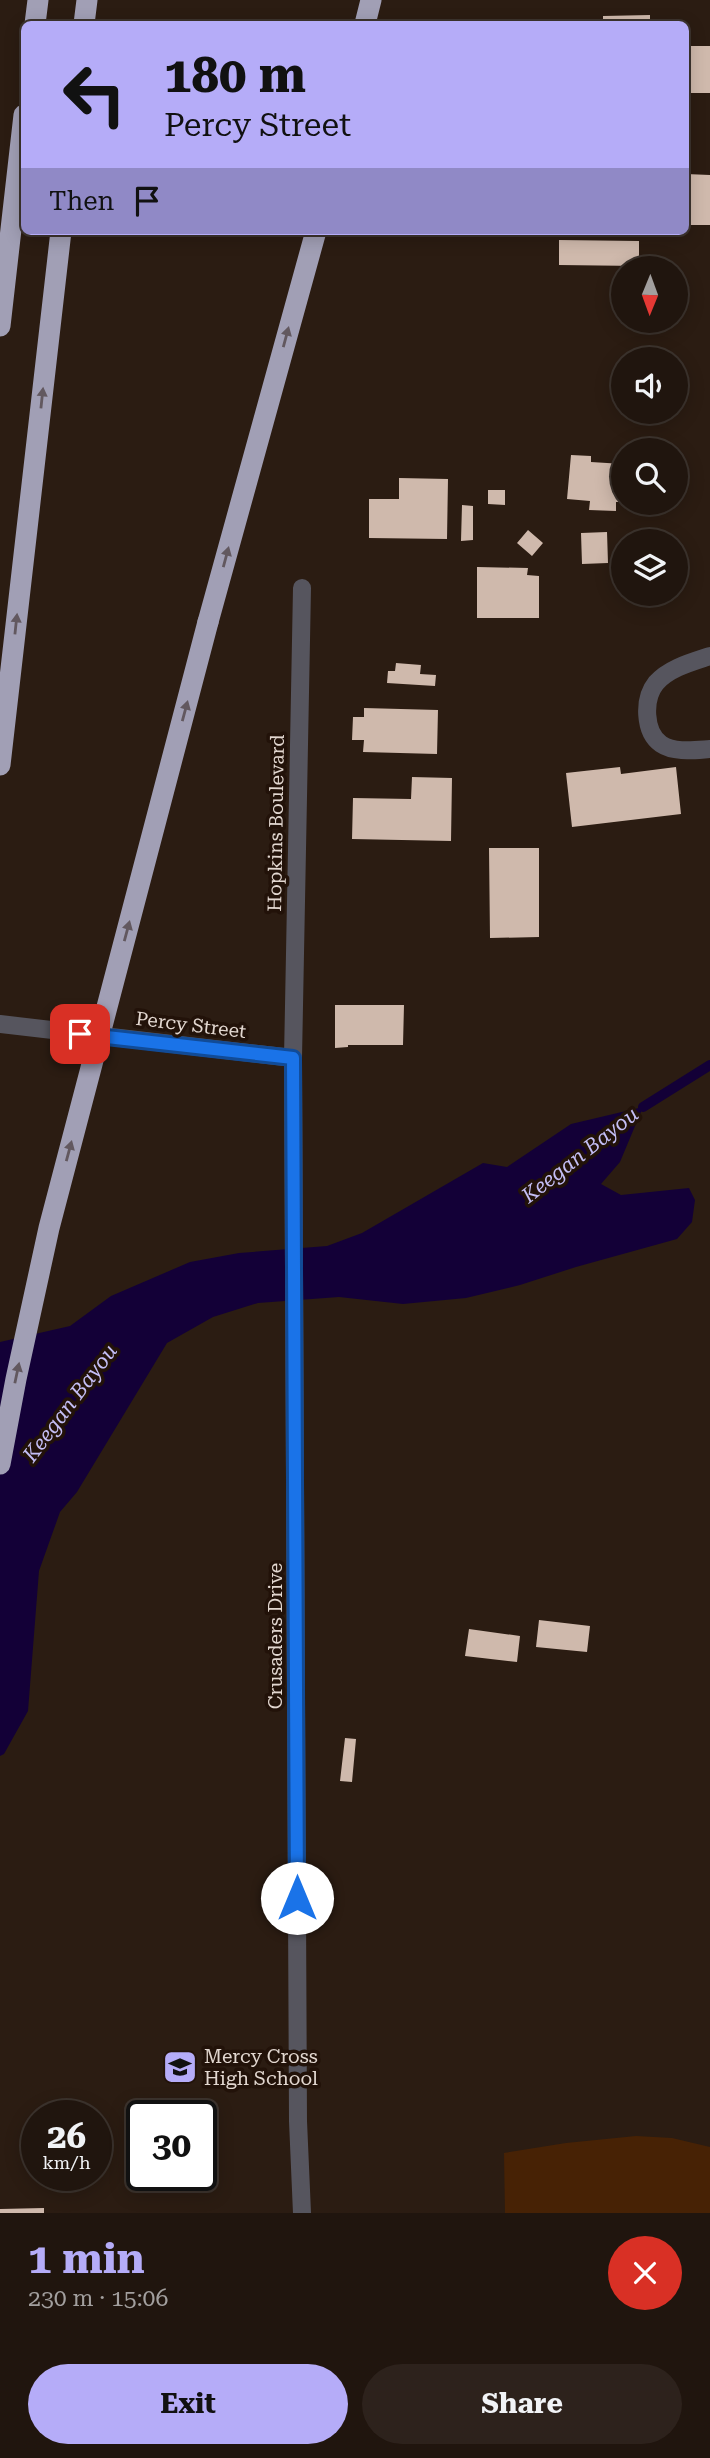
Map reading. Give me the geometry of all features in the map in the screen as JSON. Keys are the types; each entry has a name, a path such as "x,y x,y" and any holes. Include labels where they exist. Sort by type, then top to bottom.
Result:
{"highway":[{"path":"35,21 38,0"},
{"path":"84,21 87,0"},
{"path":"366,21 371,0"},
{"path":"0,326 21,141"},
{"path":"0,765 61,235"},
{"path":"0,1464 49,1228 208,622 315,235"}],"street":[{"name":"Hopkins Boulevard","path":"293,1058 302,588"},
{"path":"710,656 677,668 655,684 647,705 648,726 661,744 682,750 710,749"},
{"name":"Percy Street","path":"0,1024 293,1058"},
{"name":"Crusaders Drive","path":"293,1058 298,2121 302,2213"}],"shaded area":[{"path":"636,2136 672,2138 710,2147 710,2213 505,2213 504,2153"}],"water":[{"path":"643,1107 620,1162 601,1184 621,1195 689,1188 695,1200 692,1222 677,1239 466,1298 403,1304 339,1297 258,1303 213,1317 167,1343 77,1492 60,1512 39,1571 28,1711 4,1754 0,1756 0,1342 70,1326 111,1296 190,1262 239,1253 327,1246 362,1233 483,1163 507,1167 571,1124"}],"building":[{"path":"650,15 650,21 603,21 603,16"},
{"path":"691,46 710,46 710,93 690,93"},
{"path":"689,174 710,175 710,225 689,225"},
{"path":"559,240 639,241 639,256 611,256 611,266 559,265"},
{"path":"571,455 591,456 591,462 611,463 611,511 589,510 590,501 567,499"},
{"path":"399,478 448,479 447,539 369,538 369,499 399,499"},
{"path":"488,490 505,490 505,505 488,504"},
{"path":"462,505 473,506 473,540 461,541"},
{"path":"528,530 543,543 532,556 517,543"},
{"path":"607,532 608,563 582,564 581,533"},
{"path":"477,567 528,568 527,575 539,576 539,618 477,618"},
{"path":"396,663 421,665 420,674 436,675 435,686 387,683 388,671 395,671"},
{"path":"364,708 438,710 437,754 363,752 364,740 352,740 353,717 364,717"},
{"path":"620,767 621,774 676,767 681,814 572,827 566,773"},
{"path":"412,777 452,778 451,841 352,839 353,798 411,799"},
{"path":"489,848 539,848 539,937 490,938"},
{"path":"335,1005 404,1005 403,1045 348,1045 335,1048"},
{"path":"539,1620 590,1626 587,1652 536,1647"},
{"path":"469,1629 520,1636 517,1662 465,1656"},
{"path":"345,1738 356,1739 352,1782 340,1781"},
{"path":"44,2208 44,2213 0,2213 0,2209"}],"waterway":[{"name":"Keegan Bayou","path":"643,1107 710,1065"}],"place":[{"name":"Mercy Cross High School","path":"180,2067"}],"route":[{"path":"80,1034 293,1058 297,1898"}]}
